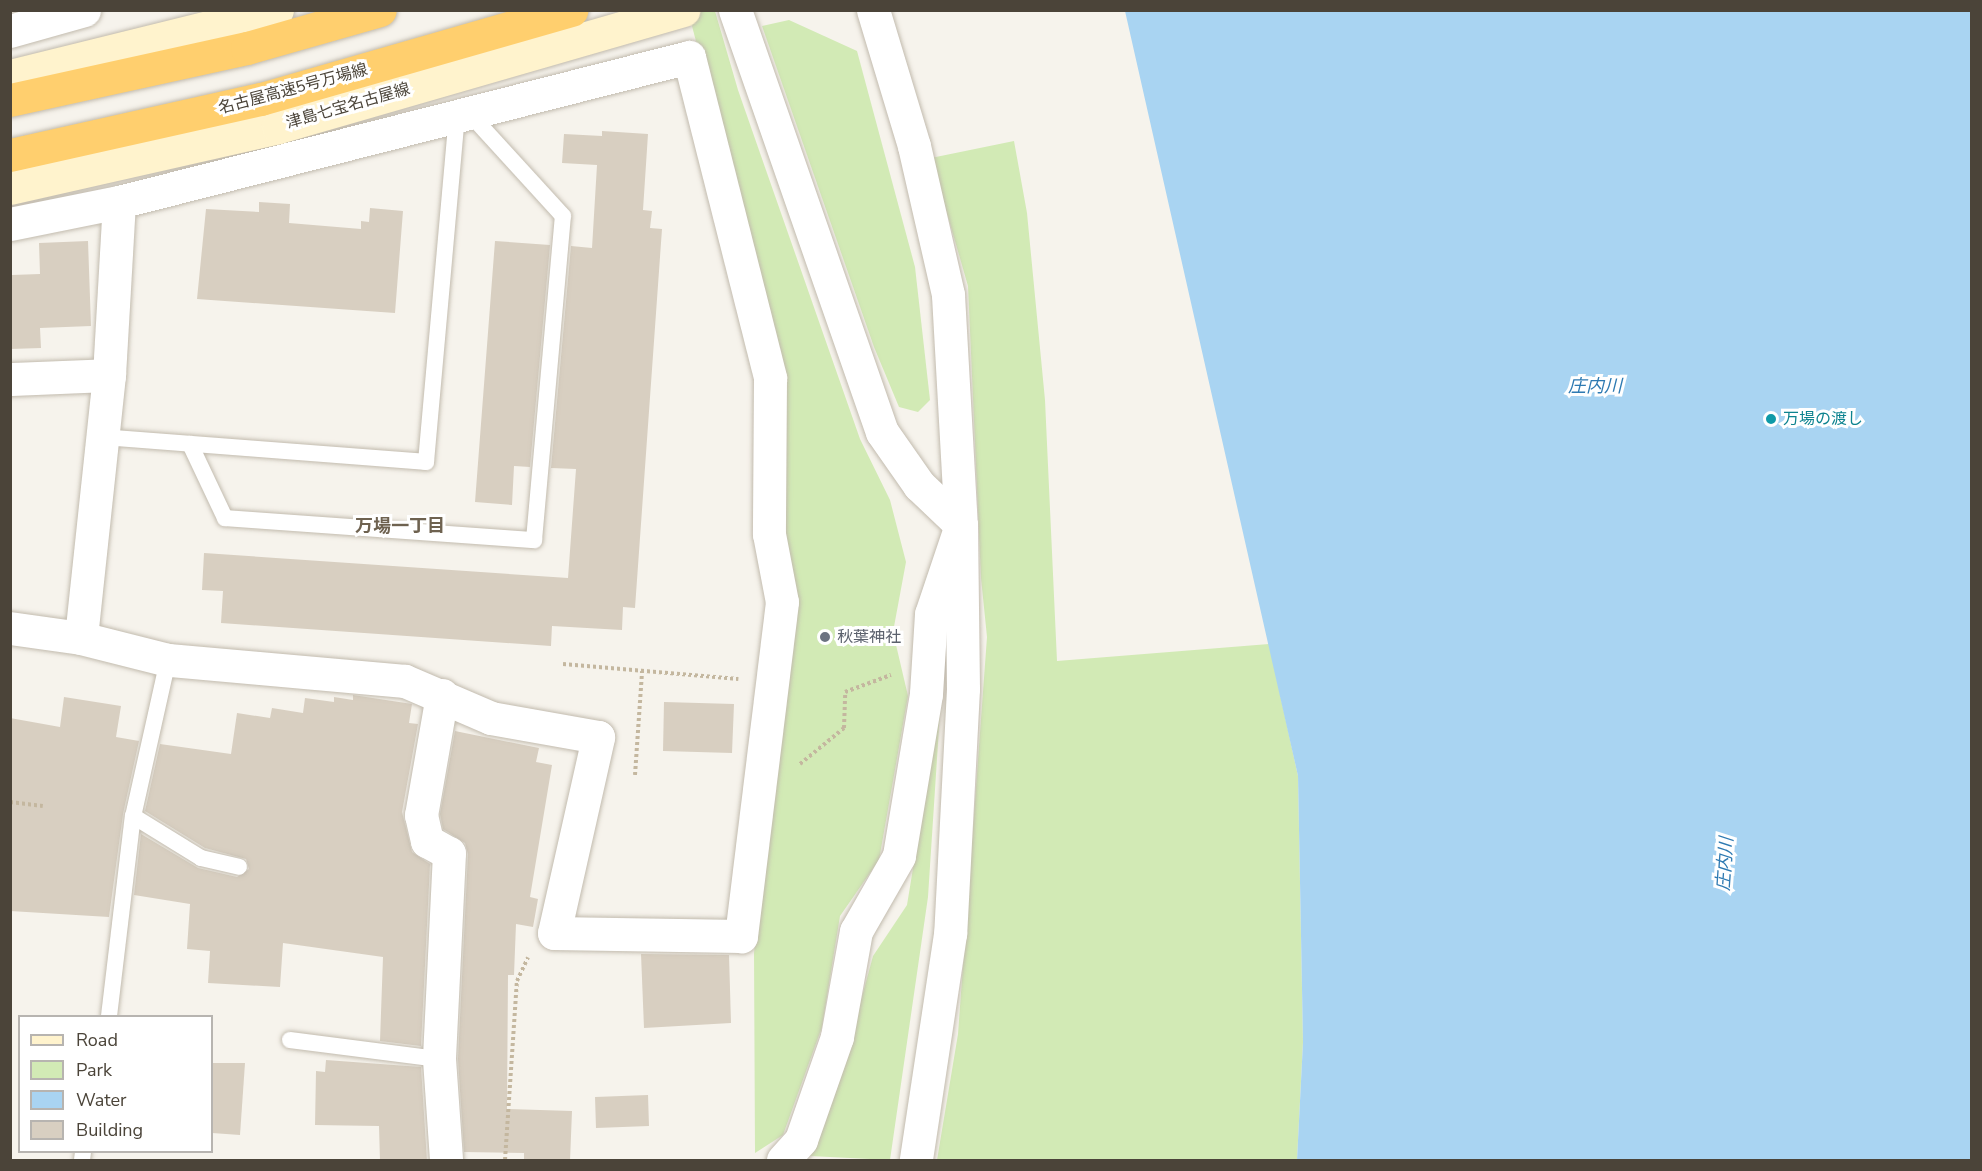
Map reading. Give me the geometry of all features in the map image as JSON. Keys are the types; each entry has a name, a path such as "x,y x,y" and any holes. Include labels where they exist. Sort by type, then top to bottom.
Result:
{"highway":[{"path":"10,100 247,48 380,10"},
{"name":"名古屋高速5号万場線","path":"10,155 261,99 573,10"}],"main road":[{"path":"10,76 277,10"},
{"name":"津島七宝名古屋線","path":"10,188 278,127 683,10"}],"street":[{"path":"10,31 84,10"},
{"path":"735,10 882,432 919,485 961,525"},
{"path":"873,10 914,146 948,295 961,525 963,689 950,934 916,1161"},
{"path":"10,224 119,202 689,57 770,378 769,534 782,602 741,936 554,933 598,737 490,718 442,695 405,681 168,660 81,638 10,628"},
{"path":"81,638 109,375 119,202"},
{"path":"10,379 109,375"},
{"path":"783,1161 801,1140 837,1037 856,931 899,856 928,661 932,614 961,525"},
{"path":"442,695 421,815 427,841 449,853 439,1059 446,1161"}],"lane":[{"path":"190,444 225,518 534,540 563,216 463,115"},
{"path":"102,437 426,462 463,115"},
{"path":"109,1015 133,816 168,660"},
{"path":"133,816 201,858 239,867"},
{"path":"290,1040 439,1059"}],"path":[{"path":"793,770 844,728 845,692 928,661"},
{"path":"563,663 771,682"},
{"path":"635,775 642,670"},
{"path":"10,802 43,806"},
{"path":"505,1161 517,981 531,950 554,933"}],"green space":[{"path":"688,11 715,11 738,90 860,439 890,500 906,562 893,632 908,696 879,860 840,916 822,1027 783,1135 755,1153 754,953 795,602 780,532 785,378"},
{"path":"789,20 857,51 915,267 930,400 918,412 899,407 874,347 762,26"},
{"path":"1014,141 1027,213 1045,400 1057,661 1269,644 1298,776 1303,1042 1297,1160 937,1160 958,1034 987,637 981,578 968,286 931,158"},
{"path":"941,697 928,897 890,1160 810,1156 847,1052 873,956 907,905"}],"water":[{"name":"庄内川","path":"1125,11 1971,11 1971,1160 1297,1160 1303,1042 1298,776"}],"building":[{"path":"602,131 648,134 643,210 652,211 650,228 662,229 635,608 623,607 622,630 552,626 551,646 221,623 223,591 202,590 204,553 568,578 576,469 551,468 571,246 592,248 597,165 562,163 564,134 602,136"},
{"path":"259,202 290,204 289,223 361,229 361,221 369,222 370,208 403,211 395,313 197,299 206,209 259,212"},
{"path":"88,241 91,326 40,328 41,348 10,349 12,275 40,274 39,243"},
{"path":"495,241 550,245 530,467 514,466 512,505 475,502"},
{"path":"353,695 412,704 409,723 418,724 402,812 412,852 430,864 421,1046 380,1041 383,957 283,943 280,987 208,983 210,951 187,949 190,904 134,895 141,834 198,868 237,877 249,869 246,859 205,848 145,811 160,744 231,754 237,713 270,718 272,708 303,713 305,698 334,702 334,697 353,700"},
{"path":"64,697 121,706 116,737 139,741 123,814 109,917 10,911 10,718 60,727"},
{"path":"664,702 734,704 732,753 663,751"},
{"path":"455,731 539,748 536,762 552,765 530,897 538,899 533,927 516,924 514,975 508,975 507,1109 572,1111 570,1161 524,1161 524,1153 464,1152 458,1059 468,854 465,843 443,829 440,814"},
{"path":"641,954 729,955 731,1023 644,1028"},
{"path":"326,1060 421,1067 427,1161 380,1161 379,1126 315,1125 316,1071 325,1072"},
{"path":"213,1063 245,1063 240,1135 213,1133"},
{"path":"648,1095 649,1126 596,1128 595,1097"}],"place":[{"name":"万場の渡し","path":"1771,419"},
{"name":"秋葉神社","path":"825,637"}],"district":[{"name":"万場一丁目","path":"400,526"}]}
